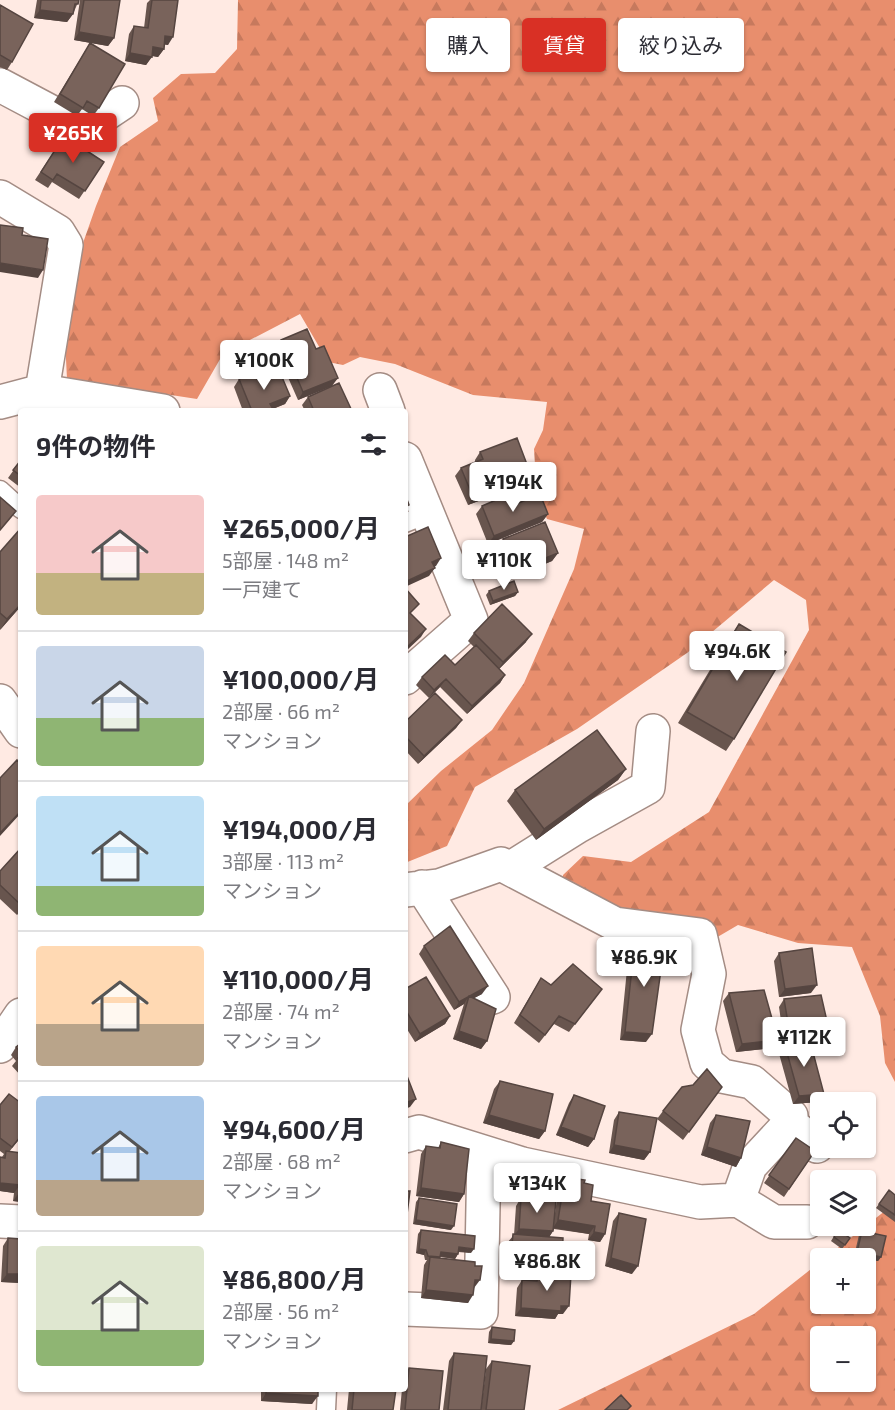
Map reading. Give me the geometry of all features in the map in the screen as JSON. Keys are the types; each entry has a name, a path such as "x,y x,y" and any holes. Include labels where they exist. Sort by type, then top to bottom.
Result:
{"street":[{"path":"0,85 83,129 122,104"},
{"path":"0,197 58,232 66,245 42,391"},
{"path":"0,402 42,391 145,408"},
{"path":"408,475 416,519 471,620 408,675"},
{"path":"0,701 18,727"},
{"path":"511,868 578,826 648,787 653,731"},
{"path":"414,888 439,886 501,864 615,924 700,935 710,974 698,1030 706,1063 722,1077 752,1082 791,1116 790,1123 750,1166 738,1200"},
{"path":"414,888 493,997"},
{"path":"0,1046 18,1019"},
{"path":"790,1123 810,1140"},
{"path":"408,1135 419,1132 522,1164 700,1202 738,1200 774,1222 807,1222"},
{"path":"408,1309 481,1312 484,1153"},
{"path":"0,1221 18,1222"}],"lane":[{"path":"0,490 18,505"},
{"path":"326,1410 327,1392"}],"green space":[{"path":"238,0 895,0 895,1082 885,1063 880,1016 852,947 798,943 738,925 697,949 614,932 563,916 563,875 583,856 631,862 709,812 809,630 806,600 774,580 687,653 577,729 475,787 447,846 408,862 408,803 441,771 492,730 524,683 574,569 584,529 547,519 537,497 534,449 543,430 547,402 473,395 395,364 360,357 343,365 328,362 300,314 223,354 197,399 67,379 64,319 77,260 120,147 158,121 153,98 181,74 215,73 237,49"},
{"path":"895,1203 895,1410 558,1410 754,1314 810,1270 810,1314 876,1314 876,1248 838,1248 853,1236 876,1236 876,1218"}],"building":[{"path":"41,0 79,0 78,4 75,4 73,14 40,10"},
{"path":"84,0 120,0 114,38 79,32"},
{"path":"152,0 178,0 173,37 165,36 164,49 153,47 152,57 130,53 134,26 148,28"},
{"path":"0,5 33,24 12,62 0,55"},
{"path":"90,43 125,64 99,108 87,101 83,108 60,94"},
{"path":"64,136 104,162 85,191 57,174 53,180 41,172"},
{"path":"0,225 23,228 22,235 48,239 43,270 0,263"},
{"path":"307,329 316,349 324,346 338,378 303,392 281,340"},
{"path":"279,370 290,396 270,404 272,408 251,408 239,379 254,373 257,379"},
{"path":"339,383 351,408 313,408 308,397"},
{"path":"517,438 531,475 473,497 461,468 483,459 480,452"},
{"path":"18,464 18,474 13,470"},
{"path":"510,494 514,505 540,494 548,514 494,536 482,506"},
{"path":"0,497 16,511 0,530"},
{"path":"545,522 558,553 523,567 517,551 510,554 503,539"},
{"path":"428,527 441,558 432,562 435,568 408,581 408,536"},
{"path":"18,531 18,607 7,619 0,613 0,552"},
{"path":"514,581 518,592 493,601 489,591"},
{"path":"408,591 419,604 410,613 426,629 408,646"},
{"path":"502,604 532,634 503,662 474,633"},
{"path":"739,624 786,652 734,739 687,712"},
{"path":"476,645 505,675 472,706 446,679 434,690 422,677 445,655 455,665"},
{"path":"435,693 462,720 424,756 408,739 408,719"},
{"path":"597,730 626,769 544,829 515,790"},
{"path":"17,760 18,814 0,833 0,778"},
{"path":"18,851 18,902 0,885 0,871"},
{"path":"450,926 488,986 459,1002 424,946"},
{"path":"635,941 664,948 652,1034 625,1032"},
{"path":"812,948 817,985 785,989 779,953"},
{"path":"573,964 602,989 575,1024 559,1016 545,1035 520,1015 541,978 551,985"},
{"path":"426,977 450,1016 420,1034 408,1014 408,987"},
{"path":"764,990 778,1040 742,1044 729,993"},
{"path":"821,995 829,1030 790,1035 784,999"},
{"path":"469,996 496,1009 487,1041 459,1031"},
{"path":"810,1041 823,1092 810,1092 810,1095 799,1096 784,1042"},
{"path":"707,1069 722,1087 689,1132 663,1111 682,1087 693,1085"},
{"path":"408,1079 416,1099 408,1102"},
{"path":"500,1081 553,1094 545,1131 489,1115"},
{"path":"9,1094 18,1101 18,1140 12,1147 0,1138 0,1105"},
{"path":"574,1095 605,1106 594,1139 561,1127"},
{"path":"619,1112 657,1118 650,1152 614,1145"},
{"path":"716,1115 750,1121 741,1158 707,1147"},
{"path":"796,1138 810,1148 810,1158 789,1189 769,1175"},
{"path":"441,1142 469,1149 464,1194 421,1188 426,1146 440,1148"},
{"path":"6,1151 18,1153 18,1185 0,1183 0,1157 5,1158"},
{"path":"514,1164 545,1167 544,1174 548,1174 546,1195 502,1191 504,1174 513,1175"},
{"path":"565,1177 585,1180 584,1183 593,1185 591,1201 610,1204 605,1234 594,1232 595,1226 558,1220"},
{"path":"889,1190 895,1195 895,1215 879,1204"},
{"path":"419,1198 457,1204 454,1226 416,1220"},
{"path":"521,1198 556,1200 553,1231 519,1229"},
{"path":"619,1213 646,1219 638,1266 611,1258"},
{"path":"421,1230 475,1236 474,1249 459,1247 458,1254 441,1252 440,1257 428,1256 426,1250 419,1249"},
{"path":"513,1234 563,1238 562,1264 529,1262 528,1268 510,1267"},
{"path":"876,1234 886,1236 881,1257 876,1256 876,1248 858,1248 861,1236 876,1236"},
{"path":"847,1236 850,1238 845,1245 834,1237"},
{"path":"8,1238 18,1239 18,1274 7,1274"},
{"path":"430,1257 475,1262 475,1266 482,1266 480,1280 475,1280 473,1295 426,1290"},
{"path":"538,1271 571,1274 569,1306 561,1306 561,1311 521,1308 522,1280 537,1281"},
{"path":"492,1327 515,1330 514,1341 491,1339"},
{"path":"454,1353 487,1356 481,1410 448,1410"},
{"path":"492,1361 530,1366 524,1410 486,1410"},
{"path":"409,1368 443,1371 439,1410 405,1410"},
{"path":"318,1392 318,1396 266,1393"},
{"path":"354,1392 396,1392 393,1410 352,1410"},
{"path":"621,1395 631,1406 627,1410 605,1410"}]}
